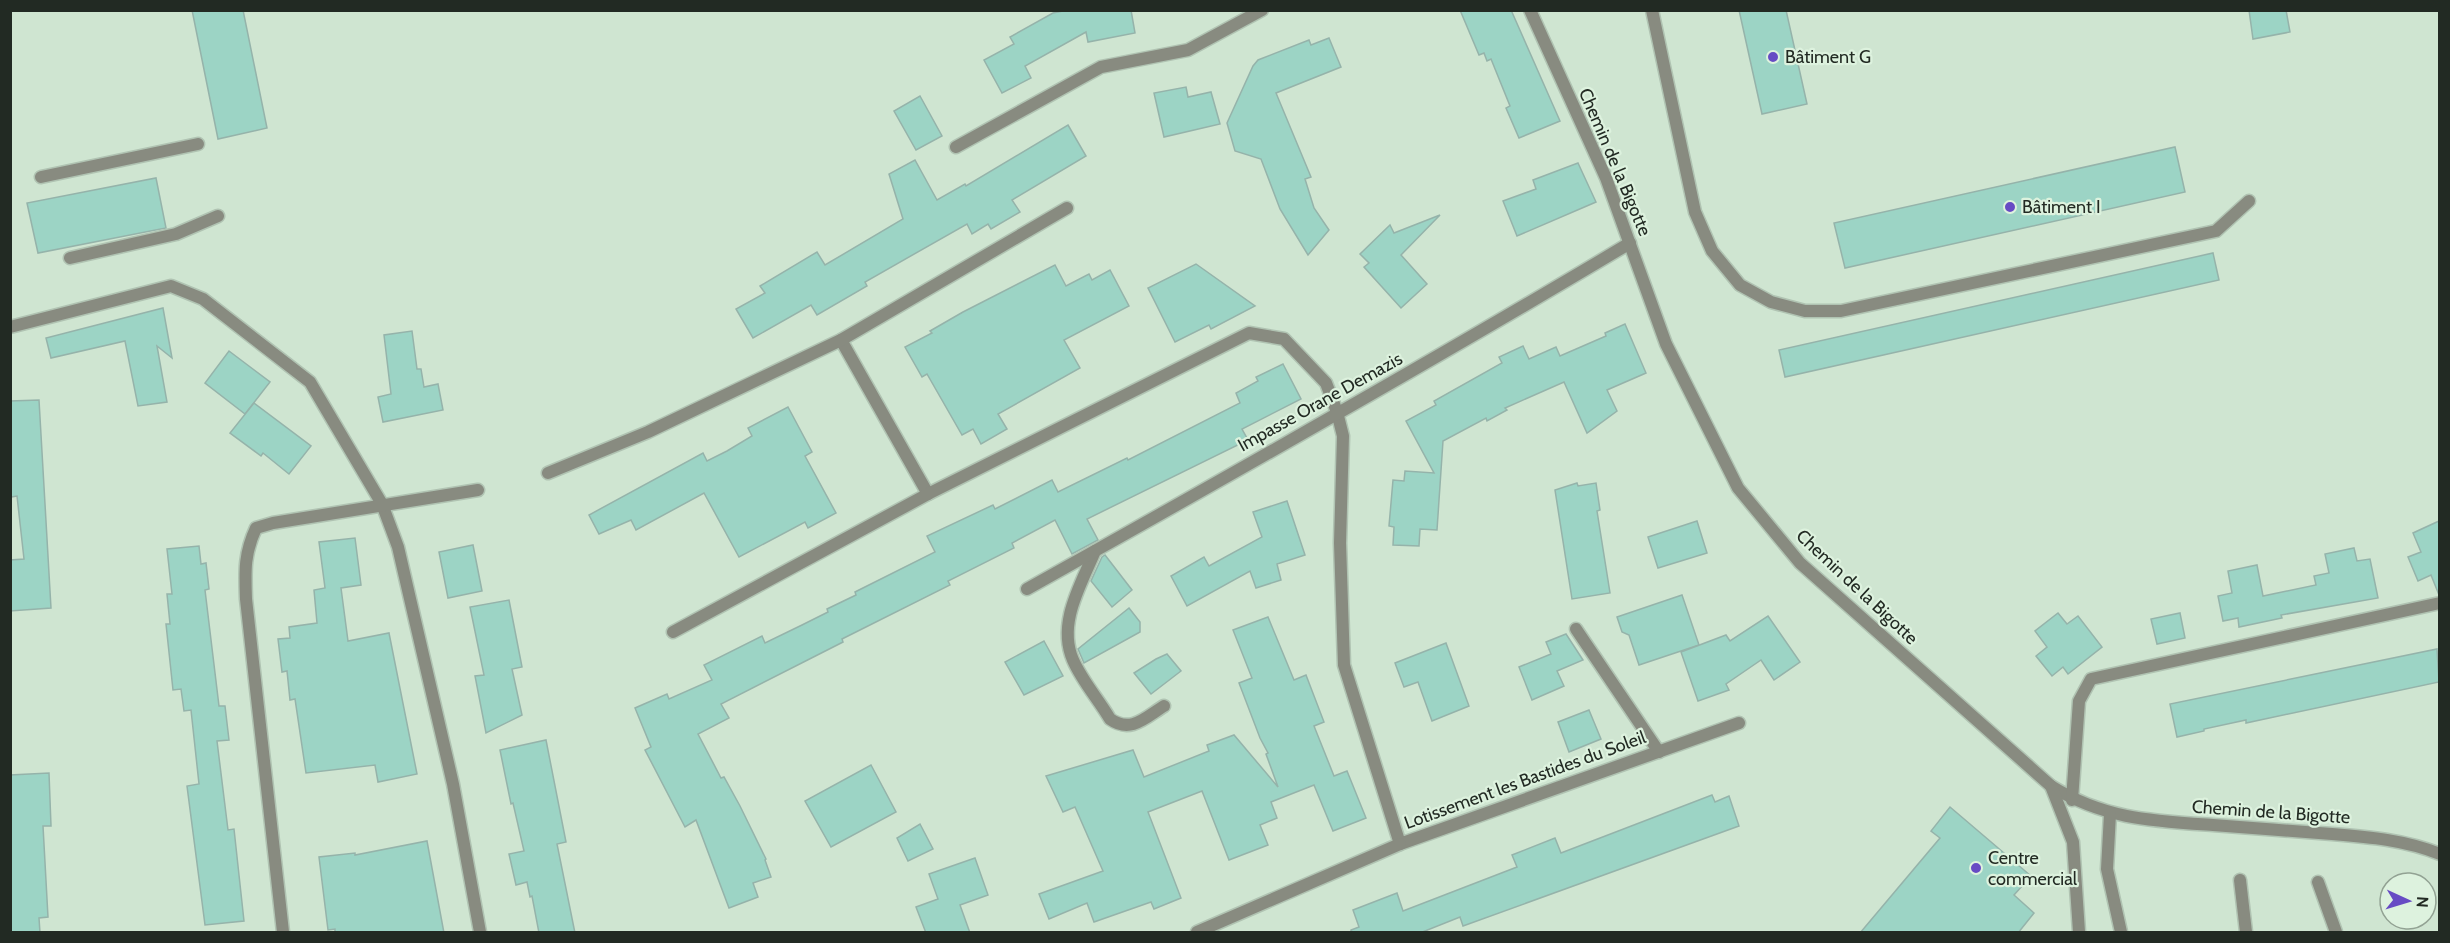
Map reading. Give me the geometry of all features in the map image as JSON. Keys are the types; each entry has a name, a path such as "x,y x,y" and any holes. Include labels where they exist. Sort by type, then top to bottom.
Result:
{"street":[{"path":"956,147 1101,67 1188,50 1262,10"},
{"name":"Chemin de la Bigotte","path":"1530,10 1606,178 1666,344 1738,488 1800,563 2051,786 2072,800 2110,814 2152,821 2376,838 2416,845 2439,854"},
{"path":"1652,10 1695,212 1712,251 1740,285 1771,302 1805,311 1841,311 2216,231 2250,201"},
{"path":"41,177 198,144"},
{"path":"548,473 648,432 841,340 1068,208"},
{"path":"70,258 176,234 218,216"},
{"name":"Impasse Orane Demazis","path":"1027,589 1470,339 1630,243"},
{"path":"10,327 171,286 203,299 310,382 382,504 398,547 453,784 480,933"},
{"name":"Lotissement les Bastides du Soleil","path":"673,632 928,494 1249,333 1284,339 1326,383 1337,412 1343,436 1340,543 1344,665 1400,844 1740,723"},
{"path":"841,340 928,494"},
{"path":"283,933 246,599 244,561 249,543 256,528 382,504 478,490"},
{"path":"1095,551 1070,610 1067,634 1073,660 1110,719 1120,726 1134,725 1164,706"},
{"path":"2072,800 2079,700 2091,679 2439,603"},
{"path":"1576,629 1659,752"},
{"path":"2051,786 2073,842 2079,933"},
{"path":"2110,814 2107,869 2121,933"},
{"path":"1197,933 1400,844"},
{"path":"2240,880 2246,933"},
{"path":"2318,882 2336,933"}],"building":[{"path":"192,10 243,10 267,128 218,139"},
{"path":"1068,10 1131,10 1135,33 1088,42 1086,32 1025,66 1031,78 1002,93 984,60 1014,44 1010,37 1053,13"},
{"path":"1460,10 1511,10 1560,121 1519,138 1506,108 1510,106 1491,59 1487,61 1484,53 1479,55"},
{"name":"Bâtiment G","path":"1739,10 1786,10 1807,104 1762,114"},
{"path":"2249,10 2286,10 2290,32 2253,39"},
{"path":"1329,38 1341,67 1276,93 1311,177 1305,179 1314,208 1329,230 1308,255 1280,209 1261,159 1235,151 1227,123 1253,66 1258,60 1309,40 1311,45"},
{"path":"1186,87 1188,97 1211,92 1220,124 1164,137 1154,93"},
{"path":"920,96 942,136 916,150 894,111"},
{"path":"1068,125 1086,156 1012,200 1020,212 991,229 988,224 972,234 967,224 865,282 867,286 817,315 811,305 753,338 736,309 765,293 760,286 817,252 825,265 903,219 889,174 915,160 937,200 965,184 966,186"},
{"name":"Bâtiment I","path":"2175,147 2185,192 1845,268 1834,223"},
{"path":"1578,163 1596,202 1517,236 1503,201 1536,189 1533,180"},
{"path":"156,178 166,228 38,253 27,203"},
{"path":"1440,215 1401,255 1427,284 1401,308 1364,267 1369,263 1360,254 1390,225 1394,233"},
{"path":"2213,253 2219,280 1785,377 1779,350"},
{"path":"1196,264 1255,306 1211,329 1209,325 1175,342 1148,288"},
{"path":"1055,265 1066,286 1089,274 1092,280 1110,270 1129,306 1064,340 1080,368 998,414 1007,429 981,444 973,429 962,435 927,374 922,377 905,347 932,333 930,331 963,312"},
{"path":"163,308 172,358 157,346 167,402 138,406 125,341 51,358 46,338"},
{"path":"1625,324 1646,373 1607,390 1617,411 1587,433 1564,382 1505,408 1507,410 1487,421 1486,418 1443,441 1437,530 1420,529 1419,546 1393,545 1394,527 1389,526 1393,480 1404,481 1405,471 1434,473 1406,421 1436,405 1434,401 1502,363 1499,357 1523,346 1529,359 1556,347 1560,356 1606,336 1605,333"},
{"path":"412,331 417,369 421,369 424,387 438,384 443,410 383,422 378,397 391,394 384,335"},
{"path":"229,351 270,382 245,414 205,383"},
{"path":"1283,364 1301,399 1242,429 1248,440 1087,519 1098,540 1072,554 1055,520 1012,543 1014,548 948,581 950,585 842,639 843,642 721,704 729,718 698,734 721,778 724,777 740,806 766,859 771,877 753,883 758,897 729,908 696,820 685,827 645,750 651,747 635,708 667,694 669,699 712,680 704,665 762,636 765,643 802,625 828,612 827,609 856,595 855,592 935,552 927,536 993,505 995,509 1052,480 1058,492 1127,458 1128,460 1240,403 1236,393 1258,381 1256,377"},
{"path":"39,400 51,608 10,611 10,560 24,559 17,496 11,497 10,401"},
{"path":"254,403 311,446 289,474 263,453 261,456 230,433"},
{"path":"788,407 812,452 805,456 836,513 808,528 805,522 739,557 704,493 636,530 631,520 599,534 589,515 703,453 707,461 727,451 752,436 748,428"},
{"path":"1577,483 1578,486 1596,483 1600,510 1597,511 1610,593 1572,599 1555,490"},
{"path":"1287,501 1305,555 1277,564 1281,580 1256,588 1250,571 1187,606 1171,576 1204,557 1209,566 1262,537 1253,512"},
{"path":"1697,521 1707,553 1658,568 1648,537"},
{"path":"2439,521 2439,595 2431,575 2418,581 2408,557 2421,552 2413,533"},
{"path":"355,538 361,585 341,588 348,641 389,633 417,774 378,782 375,765 306,773 295,699 290,700 287,671 282,672 278,639 290,638 289,627 317,623 314,590 325,588 319,542"},
{"path":"473,545 482,591 448,598 439,552"},
{"path":"199,546 201,564 206,563 209,589 205,590 219,706 225,706 229,740 217,741 228,830 234,829 244,921 205,925 187,786 199,784 191,710 184,711 181,689 173,690 166,624 170,624 167,594 172,594 167,549"},
{"path":"2354,548 2357,561 2370,559 2378,598 2281,615 2282,618 2239,627 2238,618 2223,621 2218,596 2232,593 2228,571 2257,565 2263,596 2316,585 2314,576 2329,573 2325,554"},
{"path":"1105,555 1132,590 1112,607 1091,581"},
{"path":"1682,595 1699,645 1639,665 1629,635 1622,632 1617,617"},
{"path":"509,600 522,667 512,669 522,715 486,733 475,676 484,675 470,607"},
{"path":"1129,608 1140,622 1140,632 1084,663 1078,649"},
{"path":"2058,613 2067,624 2078,616 2102,647 2068,674 2063,667 2052,676 2036,656 2047,647 2035,631"},
{"path":"2180,613 2185,638 2157,644 2151,619"},
{"path":"1768,616 1800,662 1774,680 1761,660 1726,684 1729,690 1698,701 1681,652 1726,635 1730,641"},
{"path":"1268,617 1294,680 1306,675 1324,722 1314,726 1334,776 1347,771 1366,818 1333,831 1314,785 1271,802 1277,818 1260,825 1268,845 1229,860 1202,791 1148,812 1181,898 1154,909 1151,902 1094,922 1087,903 1049,919 1039,894 1103,871 1075,807 1063,812 1046,776 1133,750 1144,777 1209,751 1207,745 1234,735 1278,787 1266,754 1268,753 1239,683 1252,678 1233,630"},
{"path":"1566,634 1583,660 1557,671 1564,686 1532,700 1519,667 1551,654 1546,642"},
{"path":"1044,641 1063,676 1024,695 1005,662"},
{"path":"1446,643 1469,706 1432,721 1418,682 1404,687 1395,663"},
{"path":"2437,649 2439,682 2246,723 2246,720 2177,737 2170,704"},
{"path":"1167,654 1181,671 1151,694 1134,673"},
{"path":"1589,710 1601,739 1569,752 1558,722"},
{"path":"546,740 566,842 557,844 575,933 539,933 527,882 516,885 509,854 524,851 500,750"},
{"path":"871,765 896,812 831,847 805,801"},
{"path":"49,773 51,826 43,826 48,917 39,918 40,933 10,933 10,775"},
{"path":"1712,795 1715,802 1729,796 1739,826 1463,926 1460,917 1420,933 1351,933 1351,930 1359,927 1353,910 1397,893 1403,911 1517,867 1512,855 1555,838 1561,853"},
{"name":"Centre commercial","path":"1950,807 2031,876 2014,895 2034,913 2018,933 1860,933 1940,838 1931,831"},
{"path":"920,824 933,849 908,861 897,838"},
{"path":"427,841 444,933 335,933 335,929 328,930 319,857 355,853 355,855"},
{"path":"975,858 988,895 960,905 970,933 926,933 916,907 938,899 929,874"}],"place":[{"name":"Bâtiment G","path":"1773,57"},
{"name":"Bâtiment I","path":"2010,207"},
{"name":"Centre commercial","path":"1976,868"}]}
